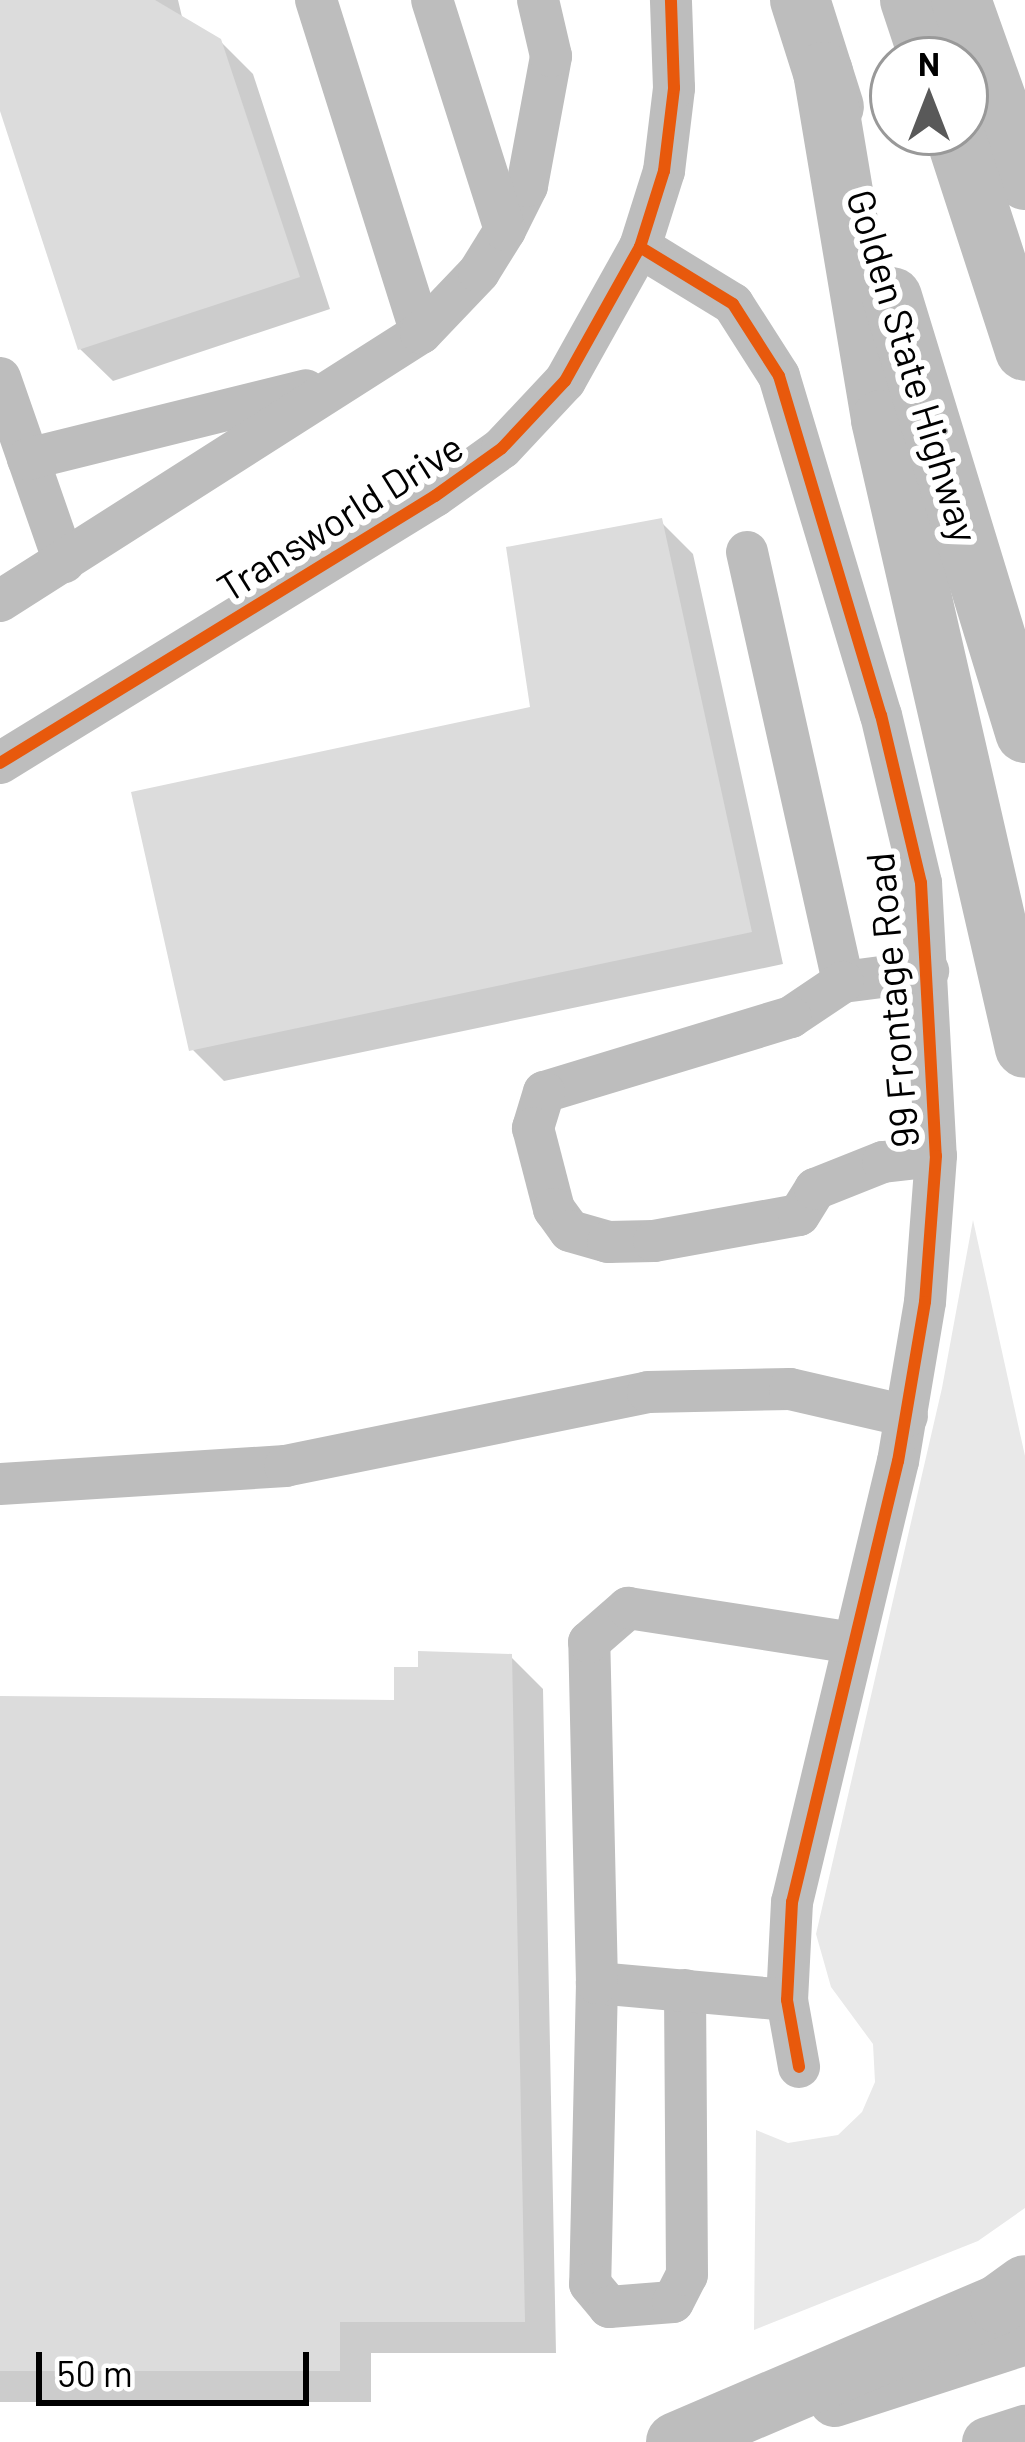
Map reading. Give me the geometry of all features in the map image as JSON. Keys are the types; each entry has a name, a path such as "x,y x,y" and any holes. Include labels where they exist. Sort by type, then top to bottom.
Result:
{"highway":[{"name":"Golden State Highway","path":"800,0 1025,733"},
{"path":"910,0 922,36"},
{"path":"961,0 1025,180"},
{"path":"823,72 881,420 1025,1048"},
{"path":"962,156 1025,351"},
{"path":"676,2442 978,2313 1025,2285"}],"main road":[{"path":"689,2442 1025,2339"},
{"path":"987,2442 1025,2430"}],"street":[{"path":"316,0 421,333"},
{"path":"432,0 505,230"},
{"path":"0,601 334,382 421,333 479,272 527,186 551,56 538,0"},
{"path":"640,247 664,171 674,88 670,0"},
{"name":"Transworld Drive","path":"0,763 502,448 565,381 640,247"},
{"name":"99 Frontage Road","path":"640,247 733,304 779,376 881,715 921,883 936,1156 907,1416 802,1845 788,2000 800,2067"},
{"path":"0,378 64,562"},
{"path":"28,459 334,382"},
{"path":"747,552 844,982"},
{"path":"928,971 844,982 791,1017 544,1092 533,1128 554,1208 570,1231 608,1242 654,1240 800,1215 815,1189 883,1162 936,1156"},
{"path":"0,1484 285,1466 648,1392 790,1389 907,1416"},
{"path":"685,1990 687,2275 674,2302 609,2307 590,2284 597,1983 589,1642 628,1608 853,1643"},
{"path":"597,1983 788,2000"}],"shaded area":[{"path":"973,1220 1025,1456 1025,2208 978,2241 754,2330 756,2130 788,2143 838,2135 862,2112 875,2082 873,2044 831,1987 816,1934 942,1388"}],"building":[{"path":"0,0 155,0 221,39 300,277 78,350 0,111"},
{"path":"662,518 752,932 189,1051 131,792 530,707 506,547"},
{"path":"418,1651 512,1654 525,2322 340,2322 340,2371 0,2371 0,1696 394,1700 394,1667 418,1667"}],"cycle path":[{"path":"0,763 435,496 502,448 565,381 640,247 664,171 674,88 671,0"},
{"path":"640,247 733,304 779,376 881,715 921,883 936,1156 925,1302 898,1461 792,1902 787,2000 799,2067"}]}
